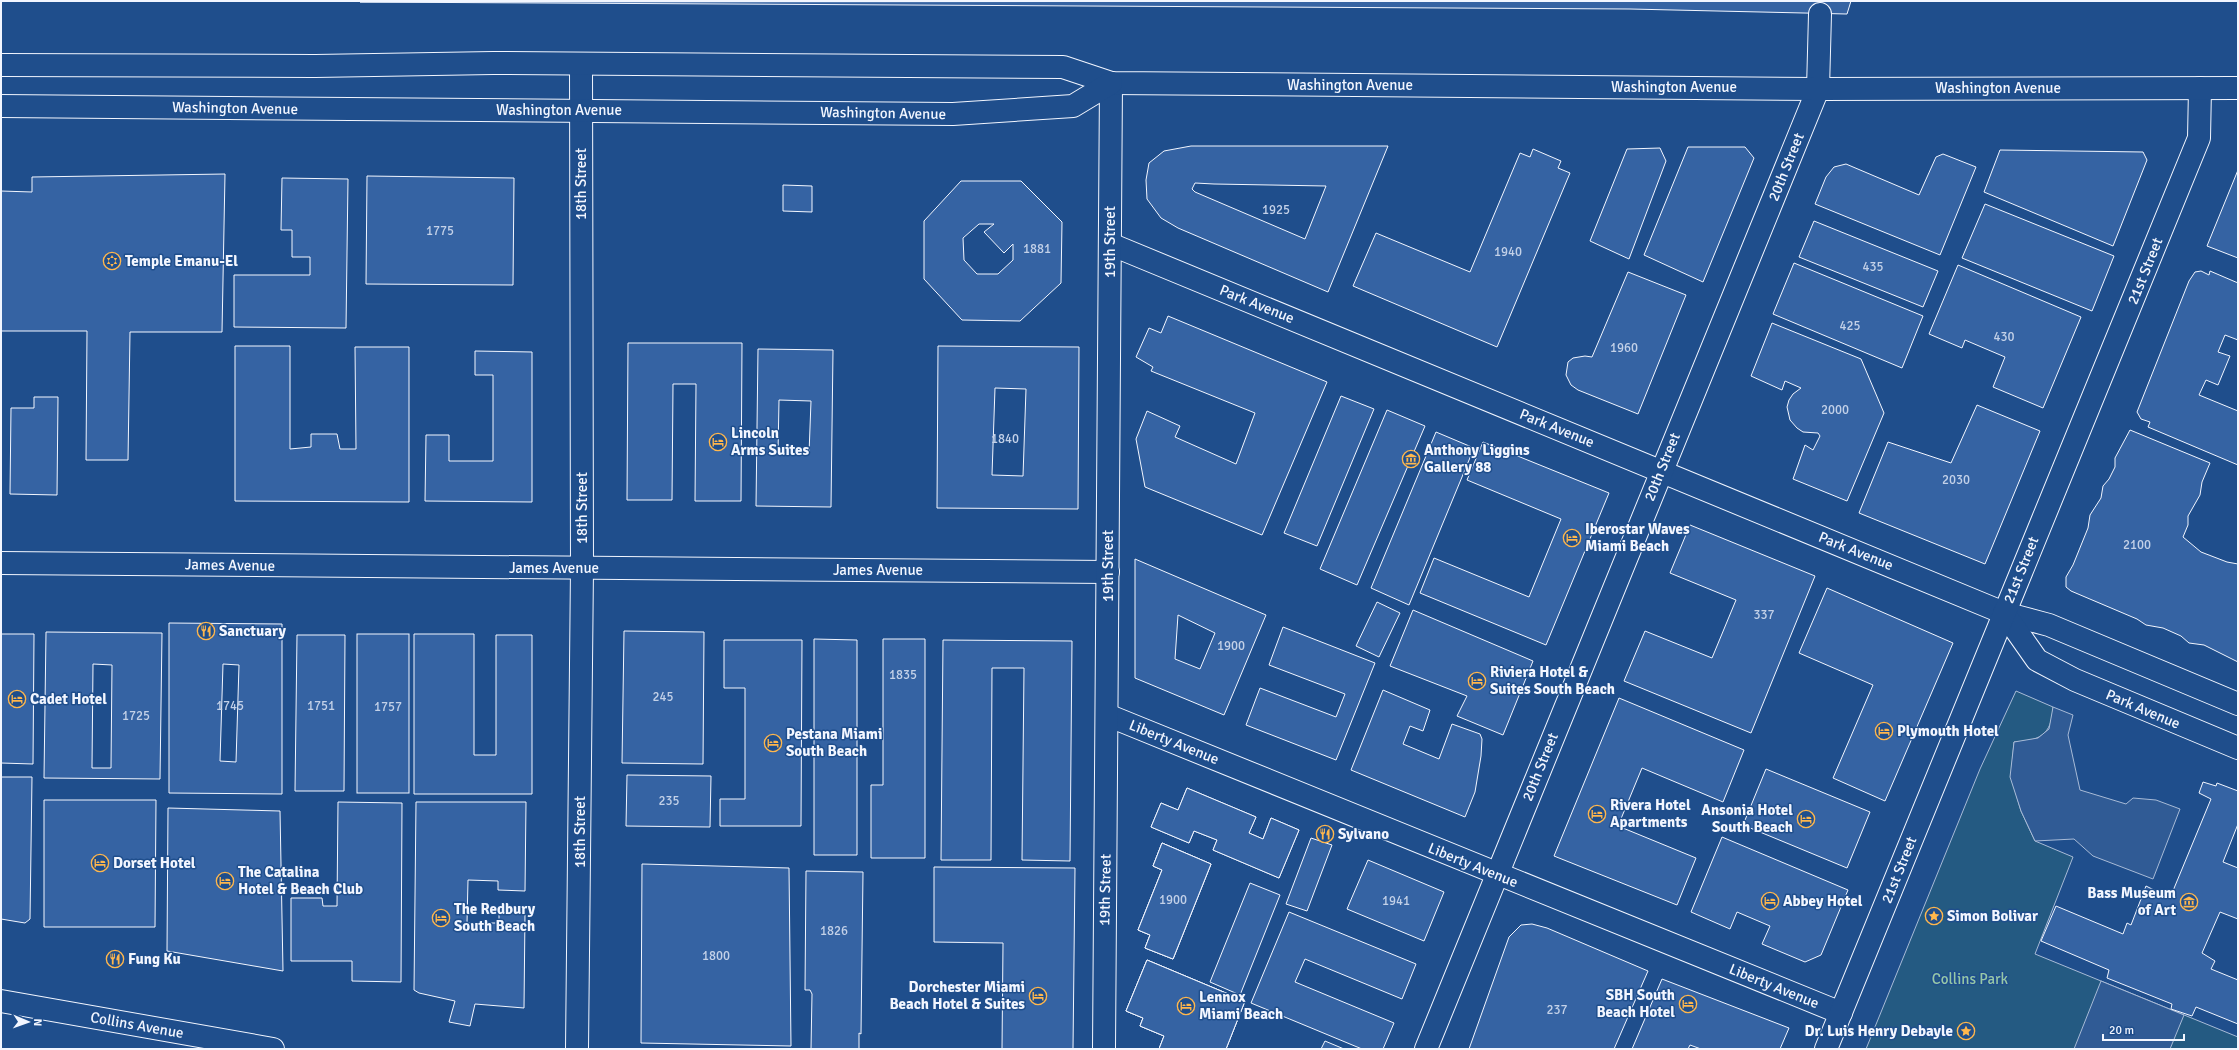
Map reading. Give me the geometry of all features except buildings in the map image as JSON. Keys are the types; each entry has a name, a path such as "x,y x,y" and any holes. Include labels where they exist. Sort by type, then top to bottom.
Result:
{"street":[{"name":"20th Street","path":"1426,1049 1496,874 1818,88 1820,14"},
{"name":"Washington Avenue","path":"1,66 315,66 493,63 1063,67 1111,83 1818,88 2238,88"},
{"name":"18th Street","path":"576,1049 582,568 581,64"},
{"name":"Washington Avenue","path":"1,106 582,109 953,114 1073,106 1111,83"},
{"name":"19th Street","path":"1104,1049 1111,83"},
{"name":"21st Street","path":"1826,1049 2199,138 2200,88"},
{"name":"Park Avenue","path":"1110,244 2004,613 2049,624 2238,704"},
{"name":"James Avenue","path":"1,564 1108,572"},
{"name":"Park Avenue","path":"2004,613 2037,660 2075,680 2238,748"},
{"name":"Liberty Avenue","path":"1107,715 1841,1013"},
{"name":"Collins Avenue","path":"1,1001 273,1049"}],"green space":[{"name":"Collins Park","path":"2016,691 2053,707 2050,724 2042,735 2030,740 2014,742 2011,777 2021,811 2035,841 2073,857 2035,954 2238,1037 2238,1049 1866,1049 1980,769"}],"shaded area":[{"path":"2053,707 2073,715 2068,735 2080,790 2126,804 2133,798 2156,800 2180,809 2153,879 2093,856 2074,839 2035,841 2021,811 2010,777 2014,742 2038,738 2049,729"},
{"path":"2101,981 2184,1015 2170,1049 2074,1049"}],"place":[{"name":"Temple Emanu-El","path":"112,261"},
{"name":"Lincoln Arms Suites","path":"718,442"},
{"name":"Anthony Liggins Gallery 88","path":"1411,459"},
{"name":"Iberostar Waves Miami Beach","path":"1572,538"},
{"name":"Sanctuary","path":"206,631"},
{"name":"Riviera Hotel & Suites South Beach","path":"1477,681"},
{"name":"Cadet Hotel","path":"17,699"},
{"name":"Plymouth Hotel","path":"1884,731"},
{"name":"Pestana Miami South Beach","path":"773,743"},
{"name":"Rivera Hotel Apartments","path":"1597,814"},
{"name":"Ansonia Hotel South Beach","path":"1806,819"},
{"name":"Sylvano","path":"1325,834"},
{"name":"Dorset Hotel","path":"100,863"},
{"name":"The Catalina Hotel & Beach Club","path":"225,881"},
{"name":"Abbey Hotel","path":"1770,901"},
{"name":"Bass Museum of Art","path":"2189,902"},
{"name":"Simon Bolivar","path":"1934,916"},
{"name":"The Redbury South Beach","path":"441,918"},
{"name":"Fung Ku","path":"115,959"},
{"name":"Dorchester Miami Beach Hotel & Suites","path":"1038,996"},
{"name":"SBH South Beach Hotel","path":"1688,1004"},
{"name":"Lennox Miami Beach","path":"1186,1006"},
{"name":"Dr. Luis Henry Debayle","path":"1966,1031"}]}
